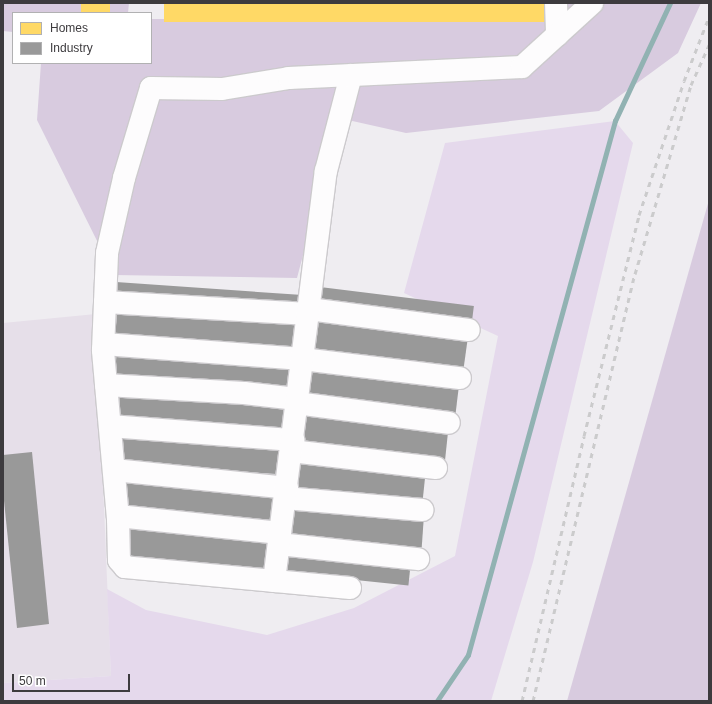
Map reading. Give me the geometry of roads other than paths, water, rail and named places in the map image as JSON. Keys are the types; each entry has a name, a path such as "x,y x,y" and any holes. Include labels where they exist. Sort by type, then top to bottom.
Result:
{"lane":[{"path":"556,3 557,35"},
{"path":"350,588 125,567 119,560 118,516 106,385 104,344 105,302 111,229 133,143 151,88 222,89 289,78 522,67 592,3"},
{"path":"274,580 326,171 351,75"},
{"path":"105,302 309,312 469,330"},
{"path":"104,344 302,358 460,378"},
{"path":"106,385 229,392 449,423"},
{"path":"110,426 292,445 436,468"},
{"path":"114,470 422,510"},
{"path":"118,516 418,559"}],"waterway":[{"path":"437,701 468,655 615,121 670,3"}],"railway":[{"path":"522,701 584,436 639,215 684,81 709,17"},
{"path":"533,701 635,274 691,85 709,45"}]}
